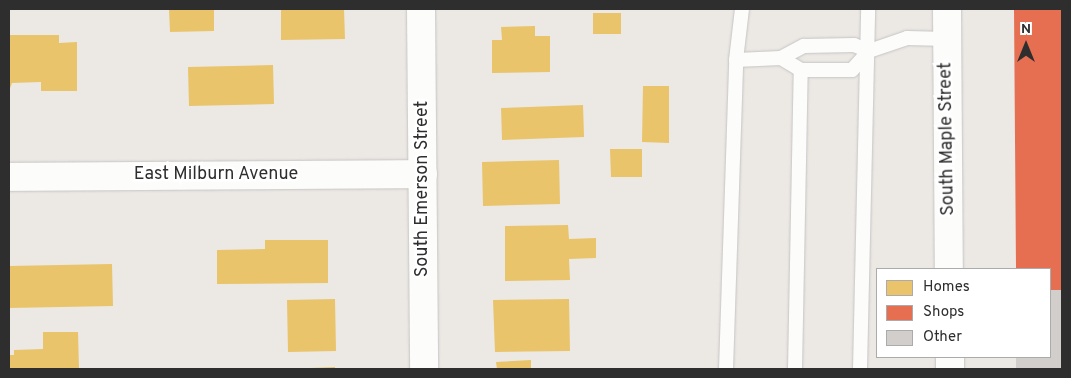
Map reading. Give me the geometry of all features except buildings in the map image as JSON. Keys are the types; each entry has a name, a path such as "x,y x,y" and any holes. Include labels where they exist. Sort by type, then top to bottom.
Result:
{"street":[{"name":"South Emerson Street","path":"421,9 424,369"},
{"name":"South Maple Street","path":"947,9 950,268"},
{"name":"East Milburn Avenue","path":"9,177 423,174"}],"lane":[{"path":"726,369 736,60 742,9"},
{"path":"860,369 869,51 868,9"},
{"path":"780,58 801,70 852,70 869,51 907,38 947,39"},
{"path":"736,60 780,58 804,46 854,45 869,51"},
{"path":"795,369 801,70"}]}
